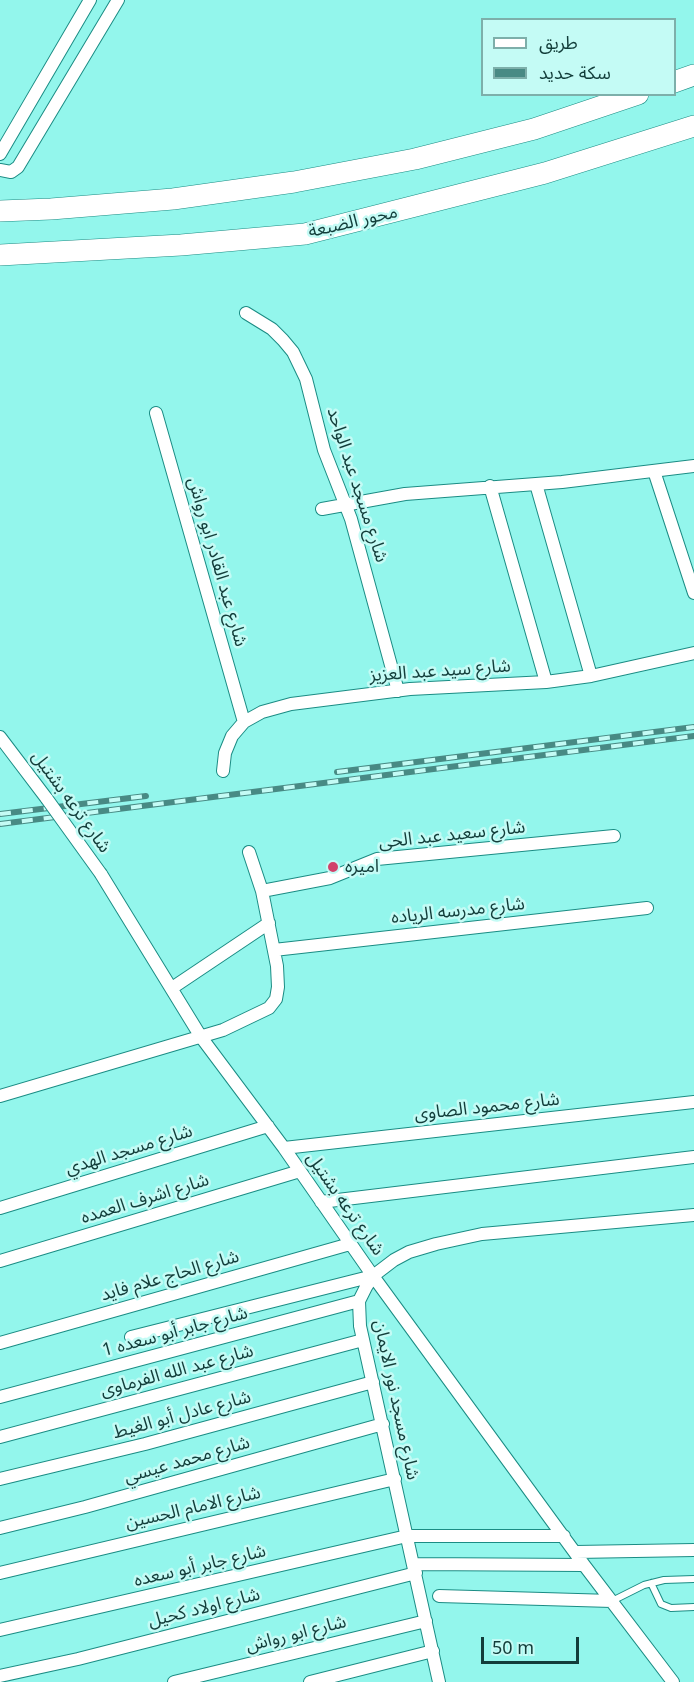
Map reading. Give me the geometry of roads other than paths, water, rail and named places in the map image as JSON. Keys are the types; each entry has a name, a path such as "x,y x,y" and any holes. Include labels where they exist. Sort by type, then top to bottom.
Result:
{"highway":[{"path":"676,82 694,75"},
{"path":"0,211 173,199 294,182 415,159 534,129 632,96"},
{"name":"محور الضبعة","path":"0,255 181,245 305,234 545,173 694,126"}],"street":[{"path":"0,154 90,0"},
{"path":"0,170 11,172 18,167 118,0"},
{"name":"شارع مسجد عبد الواحد","path":"246,314 272,329 293,352 306,379 324,450 346,504 398,691"},
{"name":"شارع عبد القادر ابو رواش","path":"156,413 244,722"},
{"path":"322,509 405,494 537,484 694,466"},
{"path":"654,471 694,593"},
{"path":"537,484 591,676"},
{"path":"490,486 546,682"},
{"name":"شارع سيد عبد العزيز","path":"244,722 262,712 291,704 398,691 546,682 591,676 694,653"},
{"path":"223,771 225,753 232,736 244,722"},
{"name":"شارع ترعه بشتيل","path":"0,737 101,874 201,1037 284,1148 373,1276 673,1682"},
{"name":"شارع سعيد عبد الحى","path":"262,891 330,878 377,860 614,836"},
{"path":"0,1096 223,1030 269,1008 276,999 278,987 274,950 262,891 249,852"},
{"name":"شارع مدرسه الرياده","path":"274,950 647,908"},
{"path":"172,988 269,922"},
{"name":"شارع محمود الصاوى","path":"284,1148 694,1102"},
{"name":"شارع مسجد الهدي","path":"0,1208 268,1126"},
{"path":"321,1202 694,1157"},
{"name":"شارع اشرف العمده","path":"0,1261 300,1171"},
{"name":"شارع مسجد نور الايمان","path":"439,1682 363,1340 358,1312 359,1301 373,1276 394,1260 409,1252 436,1244 482,1234 694,1215"},
{"name":"شارع الحاج علام فايد","path":"0,1343 350,1244"},
{"path":"131,1337 373,1276"},
{"name":"شارع جابر أبو سعده 1","path":"0,1397 359,1301"},
{"name":"شارع عبد الله الفرماوى","path":"0,1437 363,1340"},
{"name":"شارع عادل أبو الغيط","path":"0,1479 145,1444 373,1382"},
{"name":"شارع محمد عيسي","path":"0,1528 84,1508 383,1424"},
{"name":"شارع الامام الحسين","path":"0,1574 395,1479"},
{"name":"شارع جابر أبو سعده","path":"0,1630 407,1536 564,1536"},
{"path":"576,1552 694,1550"},
{"name":"شارع اولاد كحيل","path":"0,1676 78,1659 414,1568 585,1565"},
{"path":"439,1596 612,1601"},
{"name":"شارع ابو رواش","path":"174,1682 426,1621"},
{"path":"310,1682 433,1651"}],"lane":[{"path":"612,1601 651,1583 694,1579"},
{"path":"651,1583 661,1604 670,1608 694,1607"}],"railway":[{"path":"337,772 694,727"},
{"path":"0,824 694,736"},
{"path":"0,814 146,796"}],"place":[{"name":"اميره","path":"333,867"}]}
